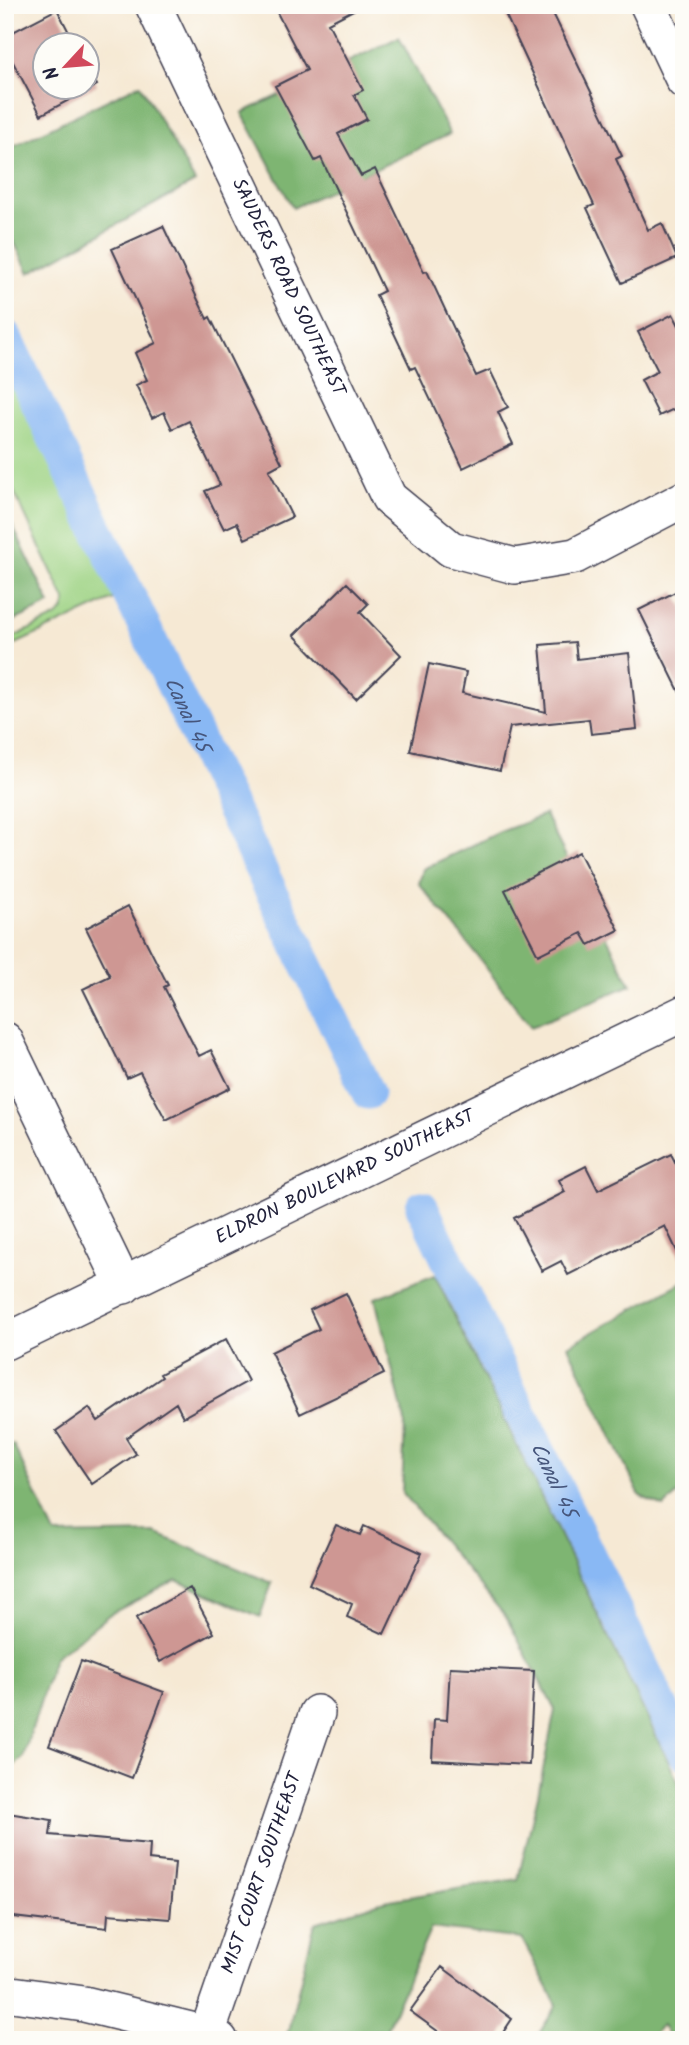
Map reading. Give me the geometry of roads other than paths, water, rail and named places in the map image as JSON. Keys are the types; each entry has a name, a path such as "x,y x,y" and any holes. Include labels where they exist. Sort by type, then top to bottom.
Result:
{"street":[{"name":"SAUDERS ROAD SOUTHEAST","path":"153,5 389,498 451,549 515,566 575,556 684,499"},
{"path":"648,5 684,81"},
{"name":"ELDRON BOULEVARD SOUTHEAST","path":"5,1342 684,1013"},
{"path":"5,1040 124,1286"},
{"name":"MIST COURT SOUTHEAST","path":"213,2037 317,1713"},
{"path":"5,1993 84,2004 213,2037"}],"waterway":[{"name":"Canal 45","path":"5,336 368,1093"},
{"name":"Canal 45","path":"422,1207 684,1753"}]}
